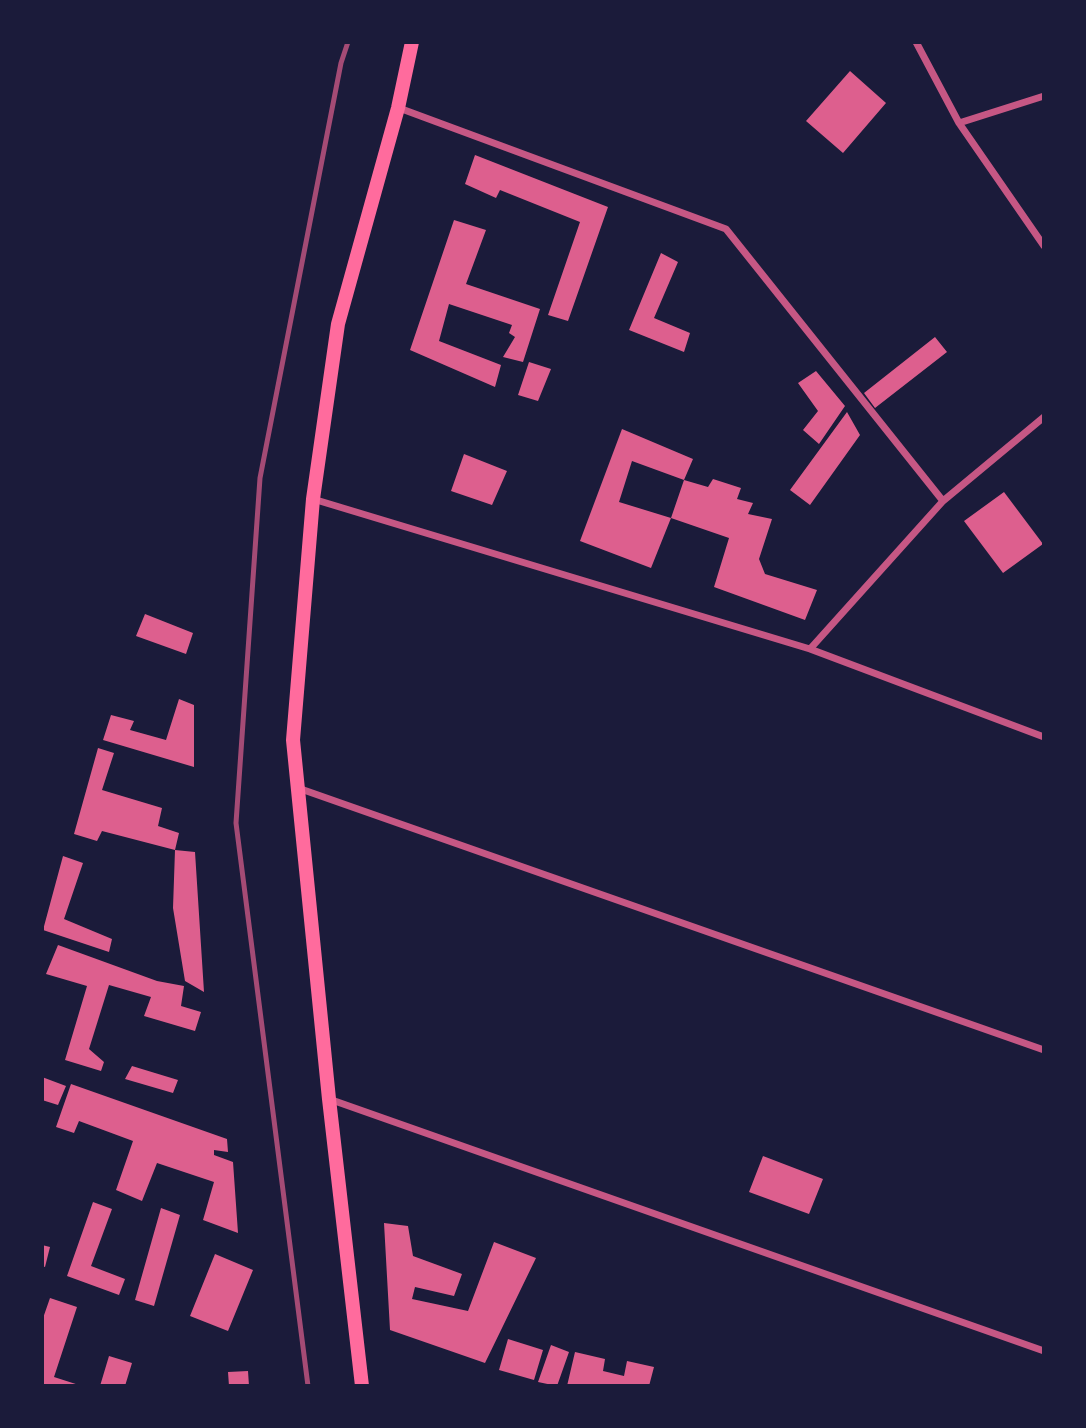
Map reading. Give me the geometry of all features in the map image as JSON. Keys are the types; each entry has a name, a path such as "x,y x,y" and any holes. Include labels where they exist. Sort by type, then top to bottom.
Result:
{"main road":[{"path":"362,1386 329,1099 293,740 313,499 338,324 398,108 412,42"}],"street":[{"path":"916,42 959,123 1044,246"},
{"path":"959,123 1044,96"},
{"path":"398,108 726,229 943,501"},
{"path":"810,649 943,501 1044,417"},
{"path":"313,499 810,649 1044,737"},
{"path":"298,788 1044,1050"},
{"path":"329,1099 1044,1351"}],"building":[{"path":"850,71 886,103 843,153 806,121"},
{"path":"475,155 608,207 568,321 548,315 580,222 500,190 496,198 465,184"},
{"path":"454,220 486,230 466,284 540,309 523,362 503,357 515,337 509,333 512,325 449,304 439,341 501,365 495,387 410,350"},
{"path":"661,253 678,262 654,318 690,333 684,352 629,330"},
{"path":"935,337 947,352 875,408 864,393"},
{"path":"529,362 551,369 538,401 518,395"},
{"path":"816,371 845,406 819,444 803,430 818,411 798,383"},
{"path":"847,412 860,435 810,505 790,490"},
{"path":"622,429 693,459 684,480 632,461 619,502 671,518 651,568 580,541"},
{"path":"464,454 507,471 492,505 451,491"},
{"path":"713,479 741,488 737,499 753,503 748,514 772,519 759,559 765,574 817,590 805,620 714,587 729,538 671,518 684,480 708,487"},
{"path":"1004,492 1043,544 1003,573 964,521"},
{"path":"145,614 193,633 186,654 136,636"},
{"path":"179,699 194,705 194,767 103,740 111,715 134,721 130,730 166,740"},
{"path":"98,748 114,753 102,790 162,808 158,826 179,833 175,850 102,831 97,841 74,834"},
{"path":"175,850 195,852 204,992 185,981 173,908"},
{"path":"63,856 83,863 64,919 112,939 109,952 43,930"},
{"path":"58,945 157,981 184,986 181,1006 201,1012 195,1031 144,1016 151,997 109,985 89,1049 104,1062 101,1071 65,1060 87,986 46,974"},
{"path":"132,1066 178,1080 173,1093 125,1079"},
{"path":"42,1077 66,1086 58,1105 42,1100"},
{"path":"71,1084 227,1139 228,1152 214,1150 214,1155 233,1162 238,1233 203,1220 214,1182 157,1163 142,1201 116,1190 133,1141 79,1121 74,1133 56,1127"},
{"path":"763,1156 823,1179 809,1214 749,1192"},
{"path":"93,1202 112,1209 91,1266 125,1279 119,1295 67,1276"},
{"path":"161,1208 180,1215 154,1306 135,1300"},
{"path":"384,1223 408,1226 413,1256 462,1274 454,1296 415,1287 412,1299 468,1311 494,1242 536,1258 485,1363 390,1330"},
{"path":"42,1245 50,1247 45,1267 42,1266"},
{"path":"215,1254 253,1270 228,1331 190,1316"},
{"path":"50,1298 77,1307 54,1377 82,1386 42,1386 42,1321"},
{"path":"508,1339 543,1350 534,1380 499,1370"},
{"path":"551,1345 569,1352 557,1386 538,1382"},
{"path":"575,1352 605,1359 603,1371 624,1376 627,1361 654,1367 649,1386 567,1386"},
{"path":"109,1356 132,1363 125,1386 100,1386"},
{"path":"248,1371 249,1386 229,1386 228,1372"}],"railway":[{"path":"308,1386 236,823 260,478 341,63 348,42"}]}
